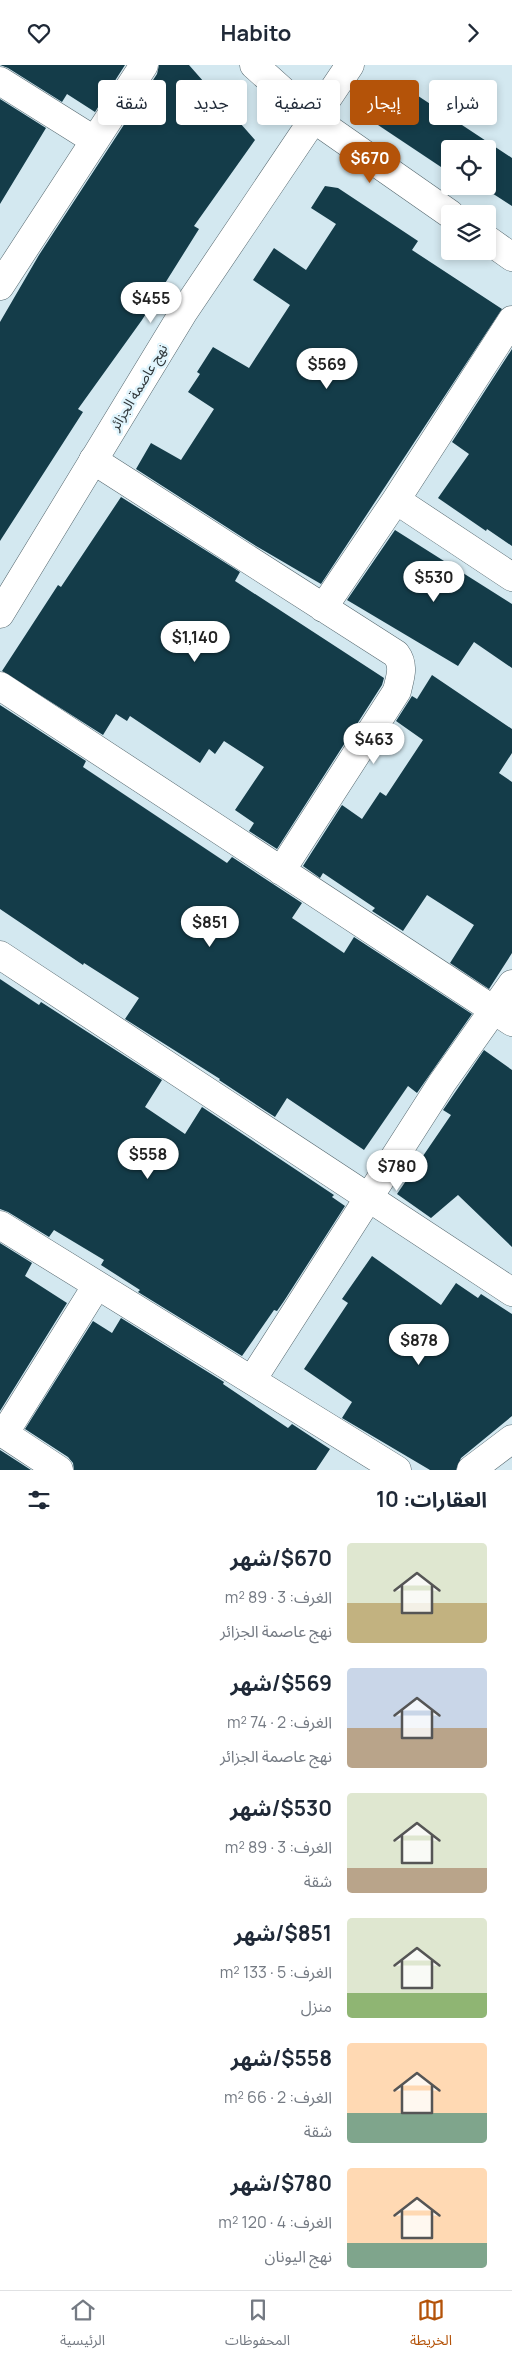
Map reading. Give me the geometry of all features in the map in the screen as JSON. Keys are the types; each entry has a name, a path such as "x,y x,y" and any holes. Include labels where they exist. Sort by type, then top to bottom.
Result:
{"street":[{"path":"0,286 144,65"},
{"path":"254,65 271,80"},
{"name":"نهج عاصمة الجزائر","path":"340,80 350,65"},
{"path":"0,81 94,140"},
{"name":"نهج عاصمة الجزائر","path":"0,614 183,313 310,125"},
{"path":"323,125 441,208"},
{"path":"496,246 512,257"},
{"path":"323,607 396,500 512,320"},
{"path":"93,460 396,653 401,661 401,673 397,691 281,871"},
{"path":"396,500 512,577"},
{"path":"0,686 503,1016"},
{"path":"0,955 512,1292"},
{"path":"252,1380 442,1083 503,1016 512,984"},
{"path":"0,1225 397,1470"},
{"path":"59,1470 2,1432 97,1285"},
{"path":"471,1470 512,1439"}],"building":[{"path":"0,65 125,65 115,80 98,80 98,107 95,112 67,94 62,102 8,68"},
{"path":"159,65 189,65 202,80 176,80 176,125 242,125 255,140 194,226 199,229 142,320 78,409 83,412 0,541 0,322 39,255 124,125 166,125 166,80 153,80"},
{"path":"419,97 429,103 429,125 462,125 485,140 441,140 441,167 378,125 419,125"},
{"path":"0,99 46,128 0,204"},
{"path":"496,147 512,158 512,206 495,195"},
{"path":"325,186 338,188 418,241 412,250 502,309 321,584 256,546 136,469 151,443 181,460 214,409 188,392 200,374 197,372 213,347 249,368 290,305 253,280 274,248 306,270 336,224 311,208"},
{"path":"512,349 512,546 487,529 486,531 438,498 469,454 452,442"},
{"path":"121,497 240,572 235,581 384,678 382,685 277,849 249,831 254,823 235,810 264,767 224,741 215,754 209,749 200,763 130,716 127,721 116,714 103,735 2,671 58,585 61,587"},
{"path":"395,530 512,604 512,668 474,642 458,666 347,600"},
{"path":"432,675 512,729 512,753 499,773 512,782 512,953 489,989 450,963 474,925 427,895 403,931 372,911 375,908 323,873 320,878 303,866 342,805 362,819 380,792 386,796 423,740 396,721 412,696 417,699"},
{"path":"0,705 86,761 83,767 227,863 232,857 302,903 292,918 344,953 354,937 472,1014 417,1093 408,1086 364,1150 287,1098 275,1117 220,1079 125,1019 139,998 84,963 83,965 0,909"},
{"path":"0,979 39,1005 41,1002 162,1080 145,1107 185,1134 202,1107 334,1195 332,1197 345,1206 284,1301 277,1311 274,1310 242,1356 138,1292 140,1290 101,1265 104,1260 54,1230 49,1237 0,1209"},
{"path":"484,1050 512,1070 512,1247 458,1195 431,1218 397,1194 451,1115 443,1110"},
{"path":"0,1243 32,1263 25,1276 67,1303 0,1411"},
{"path":"372,1256 441,1305 456,1283 478,1298 481,1294 512,1314 512,1416 461,1458 456,1470 430,1470 342,1418 352,1402 304,1369 348,1303 342,1299"},
{"path":"121,1318 224,1382 223,1384 288,1428 292,1424 330,1449 316,1470 74,1470 73,1463 68,1457 25,1429 93,1321 112,1333"},
{"path":"0,1450 31,1470 0,1470"}]}
